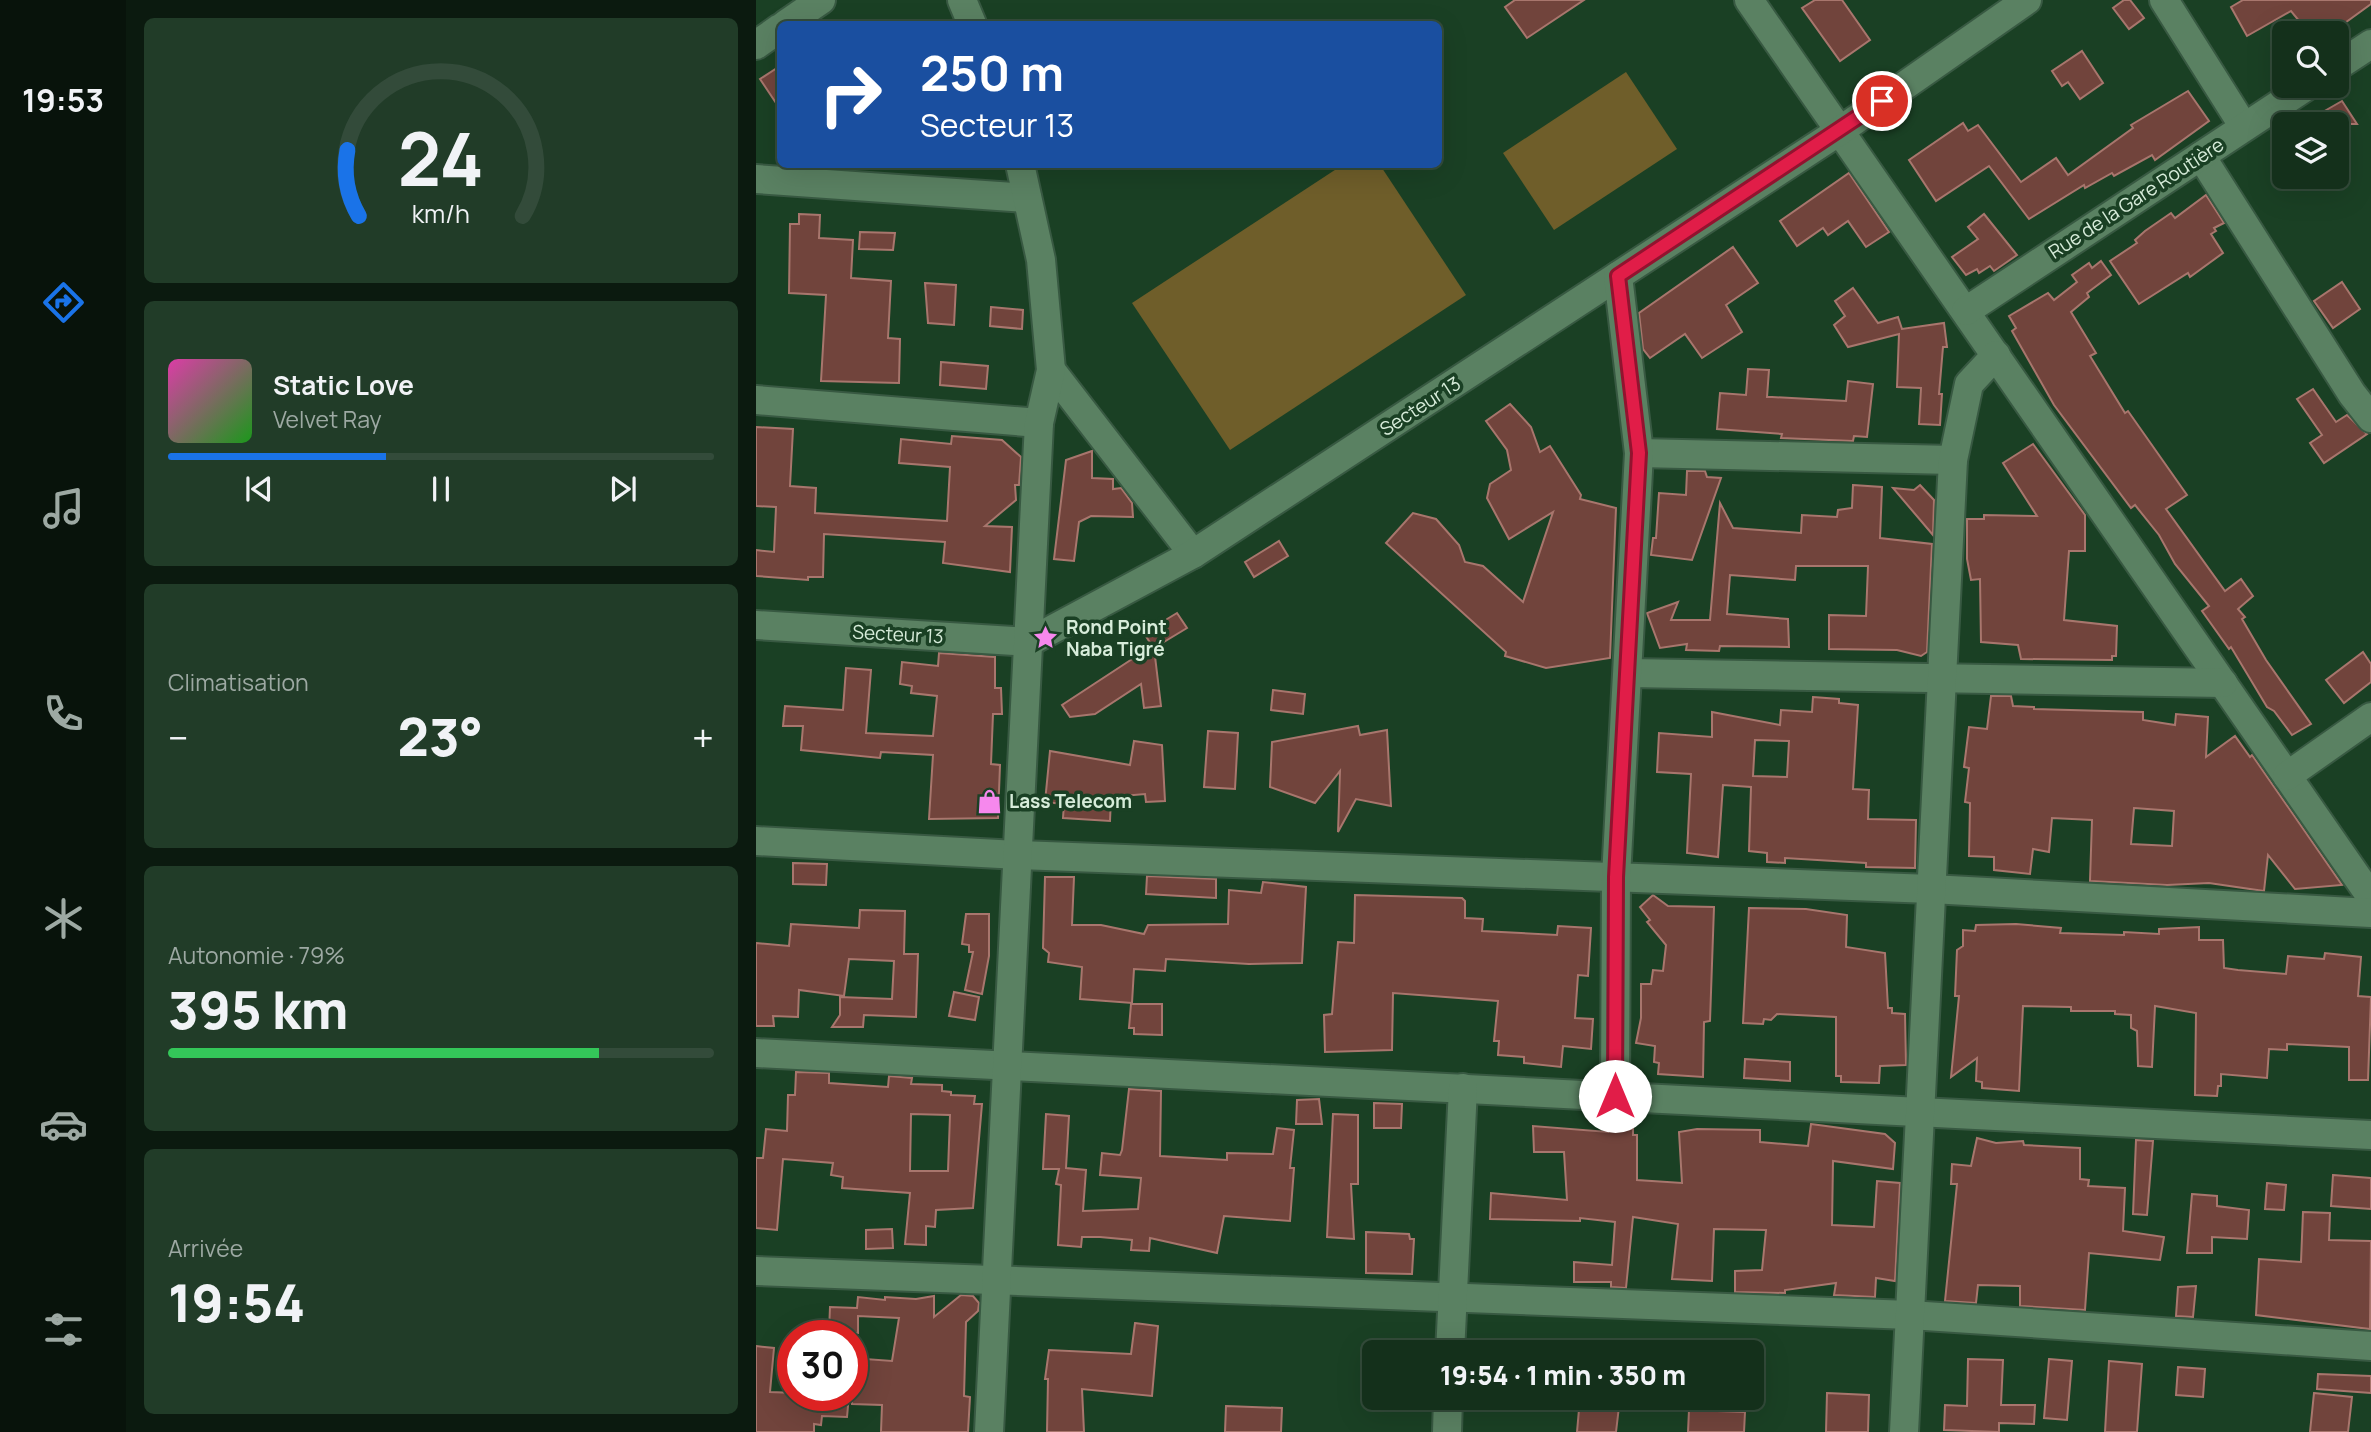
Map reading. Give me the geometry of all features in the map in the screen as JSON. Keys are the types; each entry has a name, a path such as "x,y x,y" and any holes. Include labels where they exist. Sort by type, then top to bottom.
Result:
{"street":[{"path":"790,21 821,0"},
{"path":"962,0 971,21"},
{"path":"1749,0 2371,897"},
{"name":"Secteur 13","path":"756,625 1029,642 1193,555 1841,130 2027,0"},
{"path":"2164,0 2244,127"},
{"path":"756,45 777,30"},
{"path":"2349,58 2371,44"},
{"name":"Rue de la Gare Routière","path":"1966,311 2289,98"},
{"path":"2201,156 2352,394 2371,418"},
{"path":"989,1432 1039,424 1051,370 1041,260 1021,168"},
{"path":"756,179 1027,198"},
{"path":"1615,1096 1616,877 1639,453 1618,276"},
{"path":"1904,1432 1953,460 1969,384 1996,355"},
{"path":"1051,370 1193,555"},
{"path":"756,400 1039,424"},
{"path":"1639,453 1953,460"},
{"path":"1628,673 1942,681 2223,683"},
{"path":"2287,776 2371,717"},
{"path":"756,841 1019,855 1931,888 2371,913"},
{"path":"756,1053 2371,1135"},
{"path":"1451,1340 1463,1088"},
{"path":"756,1271 997,1283 1910,1315 2371,1346"},
{"path":"1447,1432 1448,1410"}],"shaded area":[{"path":"1626,72 1677,149 1554,230 1503,153"},
{"path":"1338,168 1382,168 1466,295 1230,450 1132,303"}],"building":[{"path":"1515,0 1584,0 1527,38 1505,7"},
{"path":"1815,0 1842,0 1870,40 1840,61 1802,8"},
{"path":"2124,0 2130,0 2144,18 2129,29 2113,8"},
{"path":"2243,0 2371,0 2371,4 2348,21 2299,21 2291,11 2247,36 2231,7"},
{"path":"2082,51 2103,83 2080,99 2068,82 2062,86 2052,71"},
{"path":"777,68 777,104 760,79"},
{"path":"2188,91 2209,121 2155,160 2152,155 2114,176 2112,173 2085,188 2084,185 2029,219 1989,166 1936,201 1909,160 1963,123 1968,131 1978,125 2021,182 2056,158 2068,175 2133,128 2131,125"},
{"path":"2342,101 2357,124 2349,124 2349,112 2323,112"},
{"path":"1849,173 1889,232 1866,247 1848,221 1828,235 1823,228 1797,246 1780,221"},
{"path":"2206,195 2224,223 2214,228 2216,231 2211,234 2223,253 2190,277 2188,273 2139,304 2110,261 2137,243 2135,240 2145,231 2171,213 2175,218"},
{"path":"799,214 820,215 819,238 853,240 851,278 891,281 888,338 900,339 899,383 821,381 826,295 789,293 790,224 799,224"},
{"path":"1984,214 2017,255 1994,271 1990,266 1979,273 1977,269 1966,275 1952,257 1978,239 1968,227"},
{"path":"860,232 895,233 893,250 859,249"},
{"path":"1733,247 1758,283 1726,305 1742,332 1702,358 1685,334 1650,358 1643,349 1639,313"},
{"path":"2101,261 2111,275 2087,293 2089,297 2071,312 2096,353 2090,356 2125,413 2128,411 2187,495 2166,509 2225,591 2241,579 2253,596 2238,609 2245,617 2242,619 2266,660 2311,724 2292,735 2274,711 2267,707 2231,647 2229,649 2202,611 2209,606 2175,564 2159,535 2135,505 2131,508 2054,405 2012,331 2016,328 2009,316 2048,293 2054,300 2077,282 2072,275 2089,263 2092,268"},
{"path":"2342,282 2360,309 2333,328 2314,301"},
{"path":"925,283 956,285 954,325 928,323"},
{"path":"1853,288 1878,323 1898,317 1902,329 1944,323 1947,347 1943,347 1939,394 1942,394 1940,425 1919,424 1921,388 1897,387 1899,334 1848,347 1834,325 1845,316 1835,301"},
{"path":"991,307 1023,310 1022,329 990,326"},
{"path":"941,362 988,366 986,389 940,385"},
{"path":"1748,369 1769,370 1767,397 1846,401 1848,381 1873,384 1867,437 1854,436 1853,441 1781,438 1782,434 1717,429 1720,393 1746,395"},
{"path":"2313,389 2336,422 2347,415 2367,434 2324,463 2310,443 2322,435 2297,399"},
{"path":"1510,404 1531,427 1540,452 1550,446 1581,495 1580,499 1616,508 1610,658 1546,668 1505,656 1506,652 1386,543 1413,513 1436,519 1459,545 1465,562 1483,566 1523,602 1553,512 1509,539 1487,498 1490,484 1511,470 1507,450 1486,421"},
{"path":"756,427 793,429 790,486 816,488 815,513 947,521 950,467 899,463 901,439 951,444 952,436 1002,440 1021,457 1019,485 1015,485 1016,500 985,526 1012,527 1010,572 943,563 945,542 824,534 823,577 808,577 808,580 756,576 756,550 774,552 776,507 756,506"},
{"path":"2033,444 2085,515 2085,551 2069,551 2064,620 2117,626 2116,656 2112,656 2112,660 2021,659 2018,645 1981,642 1980,579 1971,580 1967,559 1967,519 1984,519 1984,515 2037,516 2003,463"},
{"path":"1092,451 1092,478 1113,479 1113,489 1121,488 1132,503 1133,517 1091,516 1079,522 1074,561 1054,559 1066,460"},
{"path":"1687,471 1705,471 1707,477 1721,478 1692,560 1651,555 1653,538 1656,538 1659,493 1686,495"},
{"path":"1853,485 1882,487 1880,538 1932,544 1927,652 1921,656 1897,650 1829,649 1829,615 1866,616 1868,566 1796,566 1795,580 1730,575 1727,614 1788,619 1789,647 1720,646 1719,651 1686,650 1687,644 1660,648 1647,613 1678,602 1671,620 1710,620 1720,503 1733,528 1801,533 1802,515 1837,517 1838,510 1852,508"},
{"path":"1920,485 1934,500 1933,535 1893,488 1914,490"},
{"path":"1279,541 1288,556 1254,577 1245,562"},
{"path":"1177,613 1187,628 1154,648 1161,706 1144,708 1141,684 1095,714 1070,717 1062,705 1152,646 1144,633"},
{"path":"2363,652 2371,664 2371,682 2344,703 2326,680"},
{"path":"939,653 995,657 995,688 1001,688 1002,714 993,714 991,764 1000,765 998,818 929,819 933,755 881,752 880,758 801,750 803,726 783,726 785,706 843,710 846,668 871,670 866,733 933,736 937,696 911,693 912,686 900,684 902,662 938,666"},
{"path":"1273,690 1305,694 1303,714 1271,710"},
{"path":"1991,696 2011,696 2013,706 2034,709 2143,712 2143,720 2175,725 2176,714 2208,717 2206,757 2235,736 2250,757 2252,755 2342,885 2295,889 2268,855 2264,891 2209,883 2167,885 2090,881 2092,820 2052,818 2049,852 2033,849 2030,874 1994,870 1994,857 1969,856 1970,803 1965,802 1969,768 1964,767 1969,727 1987,729","holes":["2134,808 2174,811 2172,846 2131,844"]},
{"path":"1813,697 1839,699 1839,703 1858,705 1853,789 1869,790 1868,819 1916,820 1915,868 1866,867 1866,863 1785,858 1785,863 1767,862 1767,853 1749,851 1751,787 1723,785 1718,857 1687,853 1691,774 1657,772 1659,733 1712,737 1712,712 1780,725 1781,710 1812,712","holes":["1755,740 1789,741 1787,777 1753,776"]},
{"path":"1358,726 1360,735 1387,730 1391,806 1356,799 1338,832 1340,771 1315,803 1270,787 1272,742"},
{"path":"1208,731 1238,733 1235,789 1204,787"},
{"path":"1134,741 1162,745 1165,801 1146,802 1145,794 1111,797 1110,821 1063,818 1064,804 1045,802 1050,751 1130,765"},
{"path":"793,863 827,864 826,885 793,884"},
{"path":"1147,876 1216,879 1216,898 1146,894"},
{"path":"1045,877 1074,877 1072,925 1101,925 1144,934 1148,925 1228,924 1229,890 1261,893 1263,882 1306,887 1302,963 1249,964 1166,959 1165,971 1134,969 1132,1003 1080,999 1082,967 1048,962 1049,953 1043,948"},
{"path":"1355,895 1462,898 1465,901 1465,918 1483,919 1482,931 1557,935 1558,926 1591,928 1588,976 1578,975 1575,1018 1593,1019 1591,1049 1563,1046 1561,1067 1524,1063 1524,1057 1498,1055 1499,1041 1494,1041 1498,1001 1393,993 1392,1050 1325,1052 1324,1015 1332,1014 1338,942 1354,943"},
{"path":"1653,895 1668,906 1714,907 1710,1021 1704,1022 1703,1077 1658,1074 1659,1063 1654,1062 1655,1046 1636,1043 1641,1018 1641,984 1651,984 1653,970 1663,971 1666,945 1647,922 1650,920 1640,907"},
{"path":"1749,908 1806,909 1847,915 1846,947 1885,953 1888,1008 1892,1008 1892,1013 1905,1014 1906,1065 1880,1066 1879,1083 1841,1082 1841,1076 1836,1076 1836,1017 1777,1014 1771,1020 1764,1019 1763,1024 1743,1023"},
{"path":"860,910 905,911 904,954 918,954 916,1017 864,1015 863,1027 832,1027 840,1015 840,997 892,999 894,961 849,959 844,996 799,990 798,1017 773,1016 774,1026 756,1026 756,943 789,946 791,924 859,928"},
{"path":"966,914 989,914 989,956 982,994 965,990 973,952 969,952 969,945 962,944"},
{"path":"2016,924 2061,928 2060,933 2124,935 2124,932 2159,934 2159,929 2199,927 2199,940 2223,940 2224,968 2238,970 2286,974 2288,956 2324,959 2325,953 2361,957 2358,996 2371,997 2368,1080 2349,1080 2349,1047 2287,1044 2287,1050 2269,1049 2267,1078 2221,1074 2221,1086 2218,1086 2217,1096 2195,1095 2196,1013 2155,1006 2152,1067 2138,1066 2137,1031 2131,1028 2131,1015 2115,1014 2115,1011 2071,1011 2071,1007 2023,1006 2019,1091 1982,1088 1982,1082 1976,1081 1977,1058 1951,1077 1959,996 1955,996 1957,950 1963,946 1963,930 1975,931 1976,925"},
{"path":"954,992 979,997 975,1020 949,1016"},
{"path":"1131,1004 1162,1004 1162,1035 1134,1034 1134,1028 1129,1028"},
{"path":"1745,1059 1790,1062 1790,1081 1744,1078"},
{"path":"796,1072 829,1073 829,1083 888,1087 889,1076 912,1078 911,1084 942,1085 942,1091 951,1092 951,1095 975,1096 974,1104 982,1104 973,1208 936,1210 935,1227 926,1226 926,1245 905,1244 910,1193 842,1188 843,1177 831,1175 833,1163 783,1159 777,1230 756,1228 756,1158 763,1158 766,1129 787,1131 788,1095 795,1095","holes":["911,1114 950,1115 948,1171 910,1171"]},
{"path":"1129,1089 1161,1091 1160,1156 1227,1160 1227,1153 1273,1154 1277,1128 1294,1130 1290,1168 1294,1168 1290,1221 1224,1216 1217,1253 1150,1238 1149,1251 1131,1250 1132,1240 1100,1237 1082,1237 1081,1247 1058,1245 1061,1185 1056,1184 1059,1169 1043,1169 1046,1114 1069,1116 1066,1168 1086,1170 1083,1211 1138,1209 1141,1178 1100,1175 1102,1153 1120,1155 1122,1150"},
{"path":"1319,1099 1322,1124 1296,1124 1297,1100"},
{"path":"1374,1103 1402,1104 1401,1128 1374,1128"},
{"path":"1333,1114 1358,1115 1358,1184 1351,1184 1354,1239 1327,1237"},
{"path":"1811,1124 1885,1134 1895,1143 1893,1169 1833,1161 1832,1225 1874,1227 1877,1181 1900,1183 1895,1281 1876,1278 1875,1297 1834,1295 1836,1283 1785,1290 1785,1293 1735,1292 1735,1271 1762,1270 1766,1230 1714,1229 1712,1281 1672,1279 1678,1224 1633,1217 1626,1288 1611,1287 1611,1282 1574,1282 1574,1262 1612,1265 1615,1222 1580,1218 1580,1221 1490,1219 1491,1193 1567,1200 1564,1152 1534,1152 1533,1126 1608,1132 1608,1129 1633,1129 1633,1135 1637,1135 1637,1180 1682,1183 1679,1132 1697,1129 1760,1130 1760,1142 1808,1146"},
{"path":"1977,1138 1996,1143 2023,1141 2024,1145 2080,1148 2080,1179 2089,1180 2088,1186 2125,1188 2123,1231 2164,1237 2160,1260 2089,1253 2085,1310 2020,1306 2020,1286 1978,1285 1976,1303 1945,1301 1957,1184 1951,1184 1952,1164 1971,1166"},
{"path":"2136,1140 2153,1141 2147,1215 2133,1214"},
{"path":"2333,1175 2371,1178 2371,1209 2331,1206"},
{"path":"2267,1183 2286,1185 2284,1210 2265,1209"},
{"path":"2192,1194 2217,1196 2217,1206 2249,1210 2247,1239 2212,1237 2212,1253 2187,1253"},
{"path":"2303,1212 2330,1213 2329,1240 2371,1241 2370,1329 2256,1315 2259,1259 2301,1262"},
{"path":"892,1229 893,1248 866,1249 866,1230"},
{"path":"1366,1232 1409,1234 1410,1239 1414,1239 1412,1274 1366,1273"},
{"path":"2196,1286 2193,1317 2176,1316 2178,1287"},
{"path":"961,1295 973,1296 979,1303 978,1311 966,1322 964,1396 970,1397 968,1432 881,1432 882,1405 868,1405 868,1359 892,1361 899,1318 858,1316 858,1320 829,1320 830,1307 857,1308 858,1297 885,1300 885,1297 916,1299 934,1296 934,1317"},
{"path":"1135,1323 1158,1326 1152,1396 1082,1389 1084,1432 1047,1432 1048,1379 1045,1379 1049,1350 1131,1354"},
{"path":"756,1346 774,1348 770,1392 777,1392 777,1411 848,1411 847,1417 822,1416 821,1425 814,1424 814,1432 756,1432"},
{"path":"1968,1359 2003,1360 2001,1405 2035,1405 2034,1424 1999,1423 1999,1432 1944,1430 1945,1405 1967,1406"},
{"path":"2049,1359 2072,1361 2067,1420 2044,1418"},
{"path":"2109,1361 2142,1364 2137,1432 2105,1432"},
{"path":"2178,1367 2205,1369 2203,1397 2176,1395"},
{"path":"2318,1374 2371,1376 2371,1393 2317,1389"},
{"path":"1827,1393 1869,1395 1868,1432 1826,1432"},
{"path":"2314,1393 2352,1397 2348,1432 2310,1432"},
{"path":"1226,1406 1282,1408 1281,1432 1225,1432"},
{"path":"1579,1410 1619,1410 1616,1432 1577,1432"},
{"path":"1689,1410 1745,1412 1744,1432 1688,1432"}],"place":[{"name":"Rond Point Naba Tigré","path":"1046,638"},
{"name":"Lass Telecom","path":"989,801"}],"route":[{"path":"1615,1096 1616,877 1639,453 1618,276 1882,101"}]}
